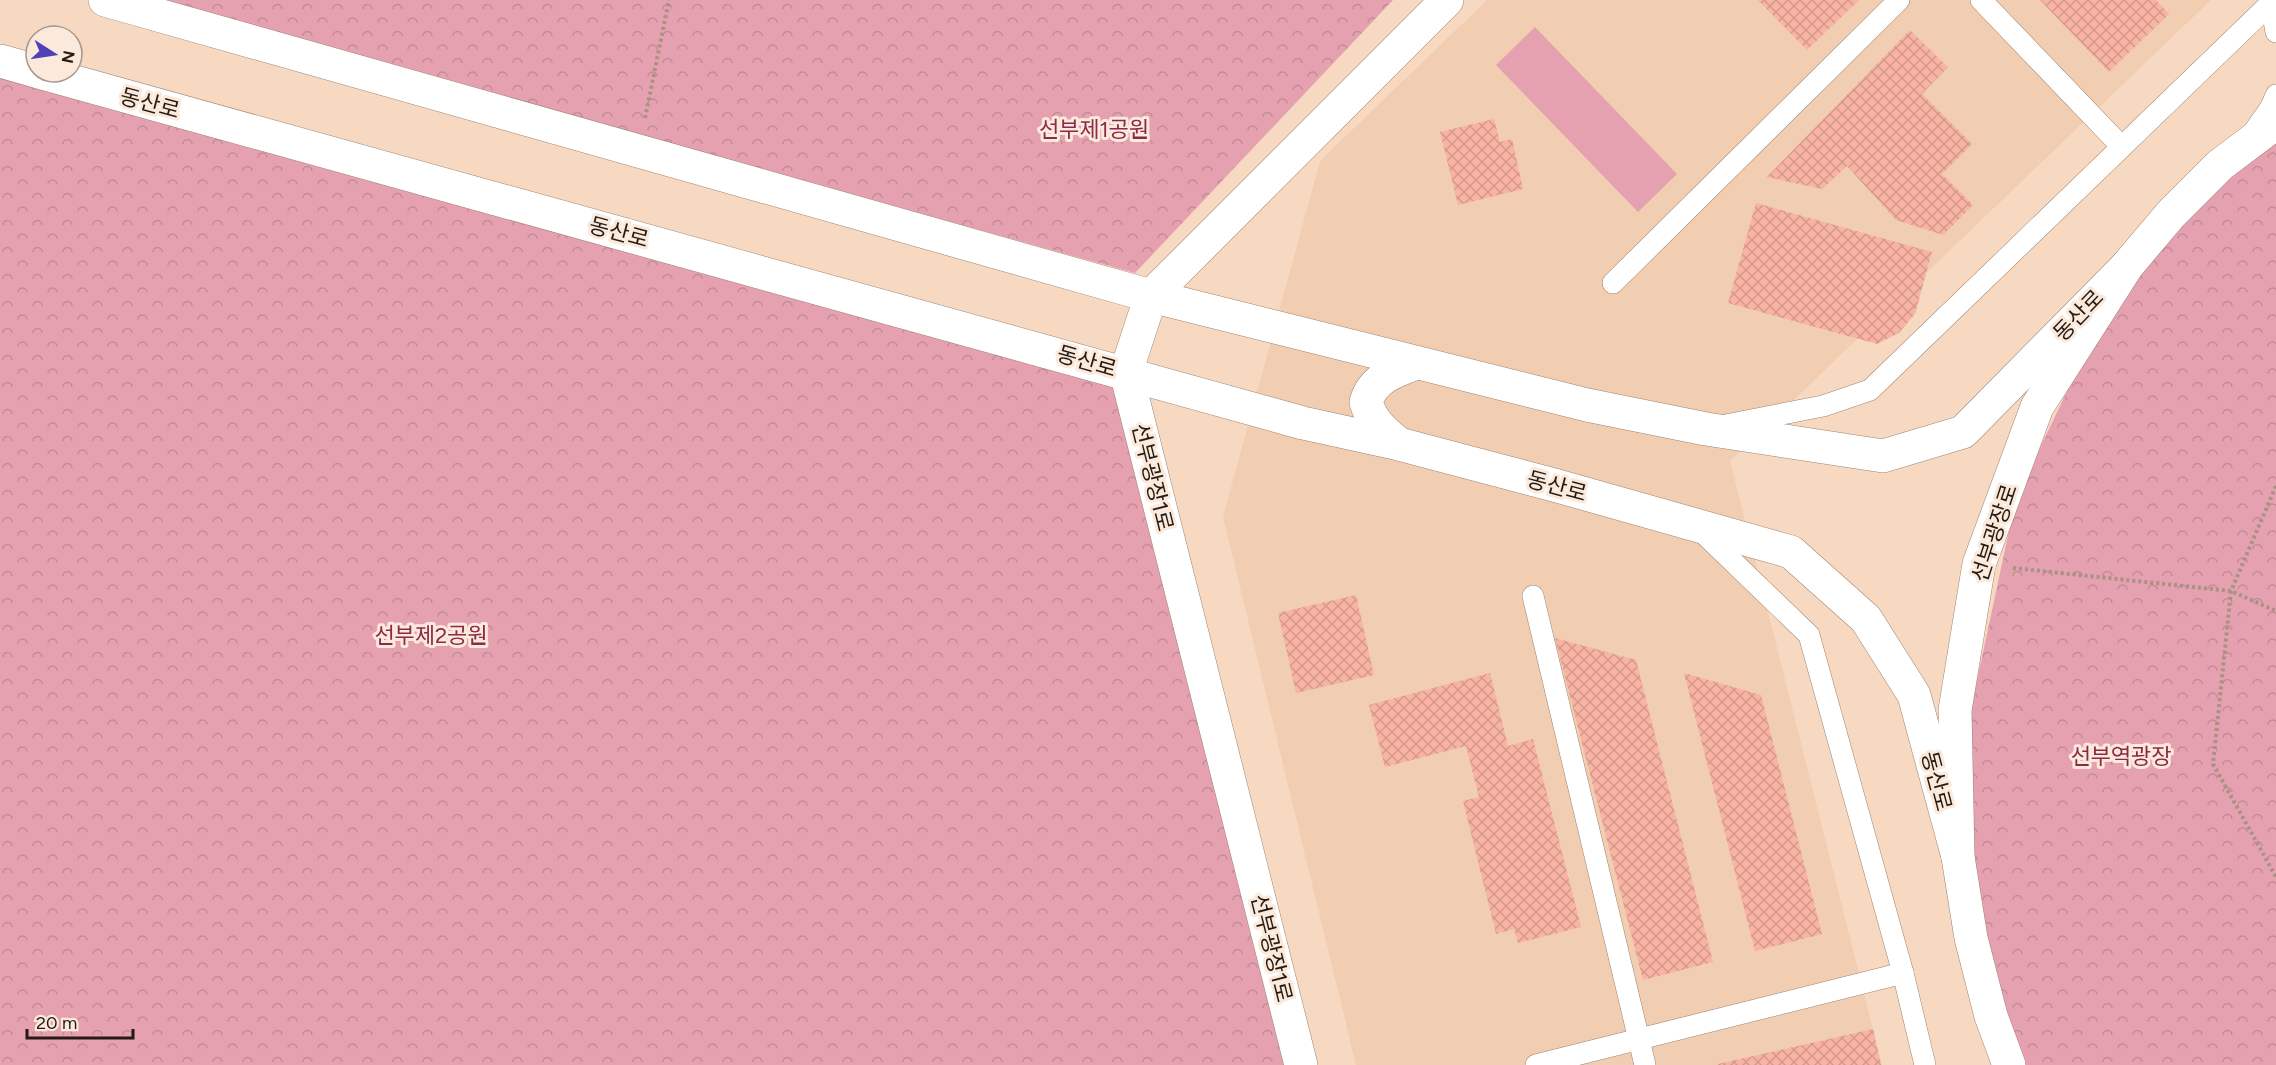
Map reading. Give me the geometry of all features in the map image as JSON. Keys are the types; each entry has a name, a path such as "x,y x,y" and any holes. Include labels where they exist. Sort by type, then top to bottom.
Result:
{"street":[{"name":"동산로","path":"105,0 1151,296 1587,405 1706,429 1884,456 1963,432 2127,266"},
{"path":"1126,372 1151,296 1447,0"},
{"name":"동산로","path":"0,61 24,68"},
{"name":"동산로","path":"82,84 1126,372 1303,423 1399,444 1791,552 1866,619 1914,695 1958,857"},
{"name":"선부광장로","path":"2009,1065 1991,1016 1971,938 1958,857 1956,710 1979,564 2037,407 2127,266 2171,214 2220,165 2276,123"},
{"path":"1399,444 1381,430 1366,402 1371,388 1384,377 1416,363"},
{"name":"선부광장1로","path":"1126,372 1301,1065"}],"lane":[{"path":"1613,283 1899,0"},
{"path":"1980,0 2122,147"},
{"path":"1706,429 1823,406 1870,390 2274,2"},
{"path":"2274,2 2276,32"},
{"path":"2220,165 2251,135 2271,107 2276,95"},
{"path":"1694,524 1809,635 1903,973 1926,1065"},
{"path":"1533,596 1646,1065"},
{"path":"1536,1065 1903,973"}],"path":[{"path":"639,151 669,0"},
{"path":"2276,486 2231,591 2213,764 2276,877"},
{"path":"1979,564 2231,591 2276,611"}],"shaded area":[{"path":"1487,0 2211,0 1730,461 1882,1065 1356,1065 1223,517 1320,161"}],"green space":[{"name":"선부제1공원","path":"149,0 1393,0 1135,273"},
{"path":"1535,27 1677,174 1638,212 1496,65"},
{"name":"선부제2공원","path":"0,69 24,76 24,84 55,84 1116,376 1295,1065 0,1065"},
{"name":"선부역광장","path":"2276,132 2276,1065 2017,1065 1989,999 1963,746 2016,498 2127,266"}],"building":[{"path":"1758,0 1859,0 1807,50"},
{"path":"2040,0 2156,0 2169,14 2109,72"},
{"path":"1910,30 1948,67 1922,94 1972,144 1942,174 1973,205 1943,235 1896,220 1847,166 1822,189 1767,177"},
{"path":"1494,119 1500,142 1512,139 1523,189 1458,205 1440,132"},
{"path":"1756,203 1932,252 1915,314 1899,333 1877,344 1728,303"},
{"path":"1356,595 1374,675 1296,693 1278,613"},
{"path":"1555,638 1636,660 1713,962 1643,980"},
{"path":"1490,673 1508,746 1533,739 1581,927 1518,943 1514,929 1496,934 1463,801 1479,797 1466,746 1385,767 1369,705"},
{"path":"1684,673 1761,695 1822,934 1755,951"},
{"path":"1873,1029 1881,1065 1718,1065 1718,1064"}]}
